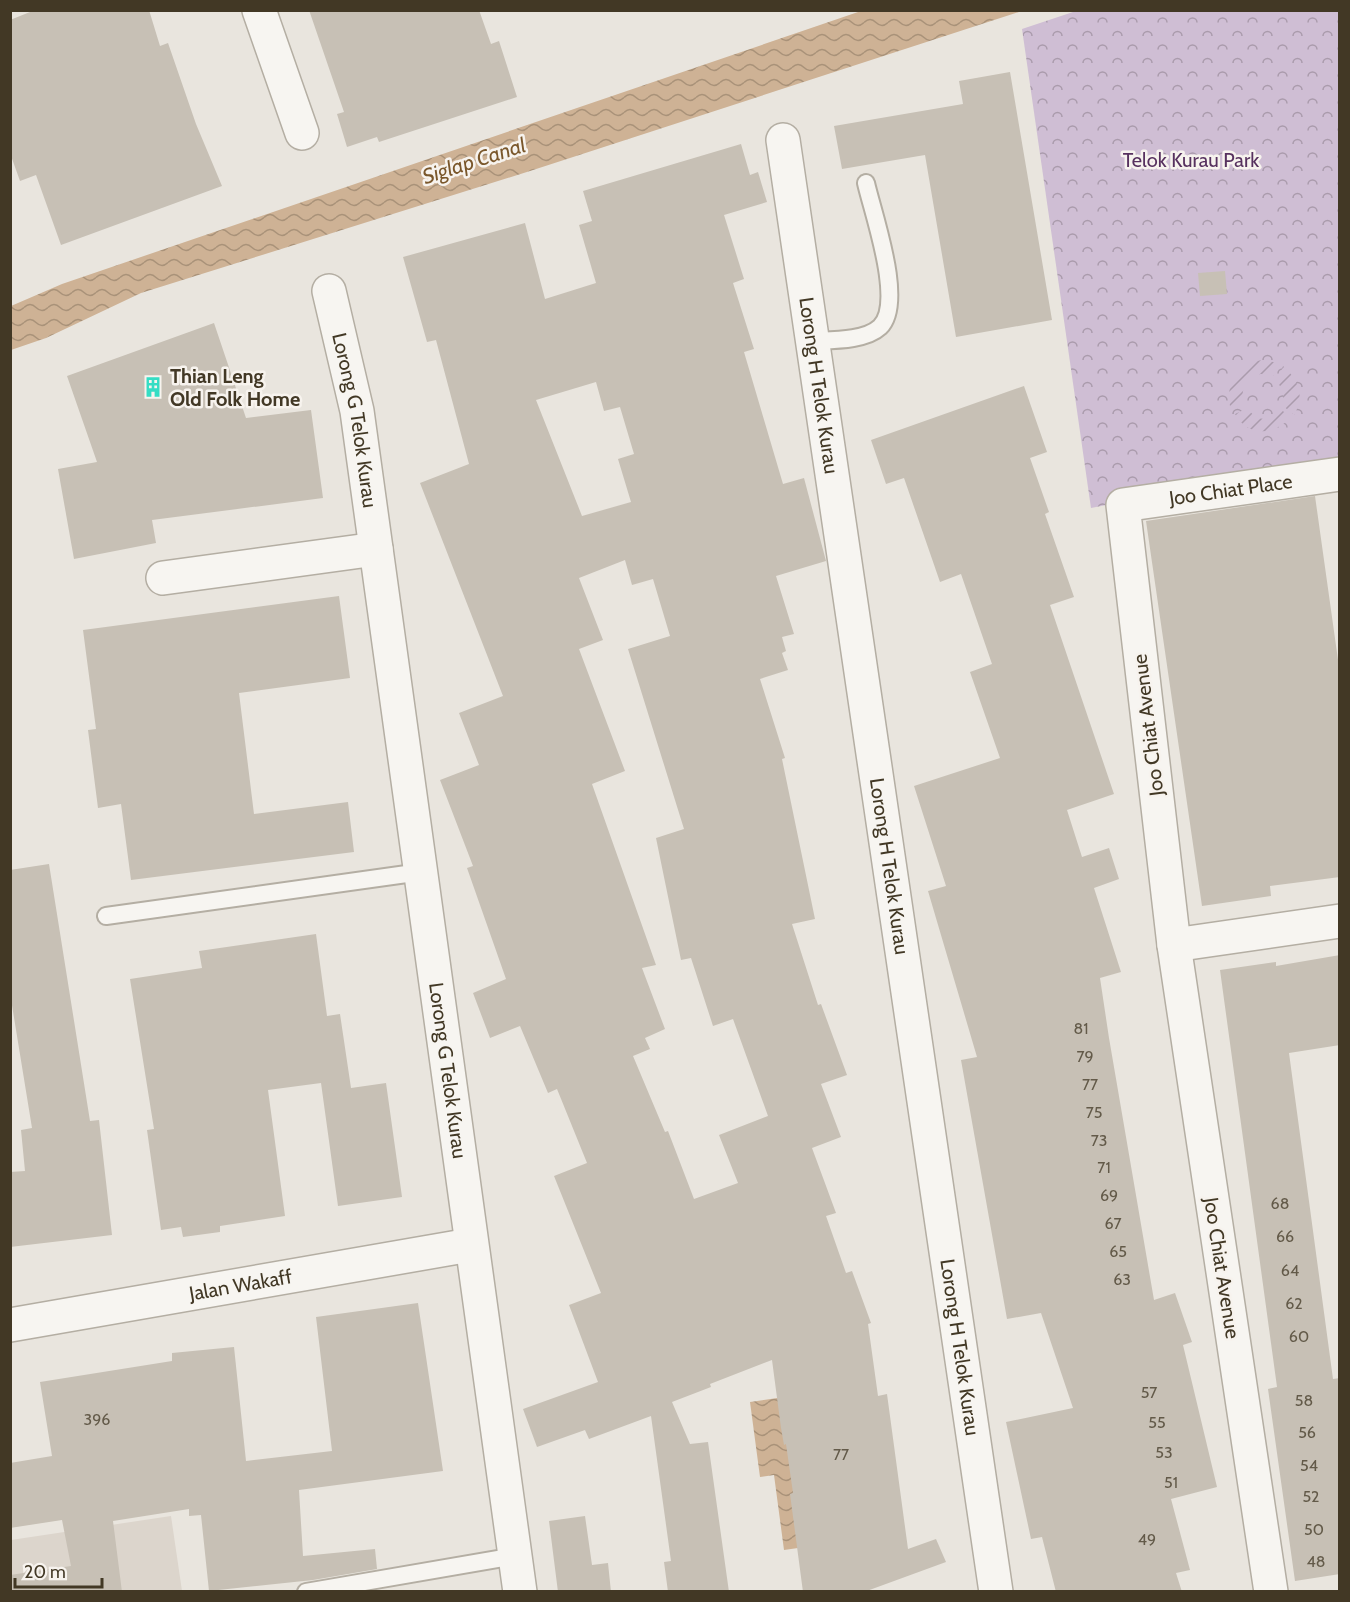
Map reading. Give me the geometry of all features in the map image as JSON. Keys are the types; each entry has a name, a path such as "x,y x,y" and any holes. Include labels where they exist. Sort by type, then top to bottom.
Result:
{"street":[{"path":"259,10 302,134"},
{"name":"Lorong H Telok Kurau","path":"783,140 996,1592"},
{"name":"Lorong G Telok Kurau","path":"328,291 357,411 470,1245 520,1592"},
{"name":"Joo Chiat Place","path":"1123,505 1340,474"},
{"name":"Joo Chiat Avenue","path":"1123,505 1174,945 1271,1592"},
{"path":"163,578 376,549"},
{"path":"1174,945 1340,921"},
{"name":"Jalan Wakaff","path":"10,1325 470,1245"}],"lane":[{"path":"812,341 842,339 869,333 881,327 891,304 887,272 866,183"},
{"path":"106,916 421,872"},
{"path":"306,1592 515,1556"}],"shaded area":[{"path":"171,1516 182,1591 11,1592 11,1540"}],"green space":[{"name":"Telok Kurau Park","path":"1076,11 1339,11 1339,460 1091,508 1022,29"},
{"path":"1262,360 1278,363 1273,376 1260,374 1254,376 1246,383 1243,402 1230,406 1230,389 1236,376 1247,366"},
{"path":"1283,366 1293,377 1299,389 1299,401 1294,415 1282,405 1284,393 1277,381"},
{"path":"1248,408 1255,416 1263,419 1272,416 1280,409 1291,417 1277,428 1254,430 1240,422 1235,414"}],"water":[{"name":"Siglap Canal","path":"861,11 1022,11 530,171 141,293 46,338 11,350 11,306 62,284"},
{"path":"784,1397 805,1547 784,1550 774,1475 760,1477 750,1402"}],"building":[{"path":"35,10 149,10 160,46 168,43 196,124 222,186 61,245 36,175 20,181 10,153 10,20"},
{"path":"309,10 479,10 491,44 499,41 517,97 379,142 377,137 347,147 337,114 344,112"},
{"path":"1010,72 1052,320 956,337 925,155 842,169 834,126 963,104 959,81"},
{"path":"741,144 750,175 758,172 767,202 724,215 744,279 733,283 754,349 744,352 783,484 804,478 826,561 776,576 794,634 782,637 786,651 782,653 788,670 760,679 785,758 782,759 815,919 792,924 818,1005 821,1004 847,1075 821,1084 841,1137 812,1148 836,1213 826,1216 846,1273 852,1271 871,1323 868,1324 878,1396 887,1394 908,1549 936,1539 946,1562 864,1592 803,1592 790,1494 793,1493 772,1360 710,1384 711,1387 672,1402 690,1444 708,1442 729,1592 668,1592 664,1562 671,1561 651,1416 589,1439 585,1430 537,1447 523,1409 598,1382 569,1305 601,1293 554,1176 587,1163 557,1089 548,1093 520,1026 490,1038 473,993 506,979 467,868 473,866 440,780 479,765 459,713 503,696 420,483 469,464 436,340 427,342 403,257 525,223 545,299 596,283 579,225 592,221 583,191","holes":["596,382 604,411 620,407 634,454 618,459 631,502 582,516 536,400","625,560 632,585 653,579 670,636 628,649 684,829 656,838 681,960 691,958 713,1026 733,1019 768,1116 719,1135 738,1183 694,1199 668,1131 665,1132 633,1056 650,1049 645,1038 665,1029 642,968 656,965 592,784 625,771 579,649 603,640 579,578"]},
{"path":"1225,271 1227,294 1200,296 1198,273"},
{"path":"214,323 246,418 311,410 323,498 152,520 156,543 74,559 58,469 97,462 67,376"},
{"path":"1024,386 1047,452 1030,458 1049,512 1045,514 1074,597 1050,605 1114,794 1067,810 1082,857 1109,848 1119,879 1094,888 1121,972 1100,978 1109,1038 1154,1300 1175,1293 1192,1342 1183,1345 1217,1487 1171,1499 1190,1570 1176,1573 1182,1592 1056,1592 1042,1537 1031,1539 1006,1422 1073,1408 1041,1313 1007,1319 961,1060 977,1057 928,891 946,886 914,786 1000,758 970,672 992,664 961,574 940,582 904,478 886,484 871,440"},
{"path":"1315,496 1340,674 1340,877 1270,886 1271,896 1202,906 1146,521"},
{"path":"339,596 350,678 239,693 254,814 348,802 354,852 131,880 121,804 98,808 88,730 96,729 83,630"},
{"path":"49,864 90,1121 99,1120 112,1235 10,1247 10,1172 25,1171 21,1130 32,1128 10,993 10,870"},
{"path":"316,934 327,1016 340,1014 351,1088 386,1083 402,1197 338,1206 321,1083 268,1090 285,1216 220,1226 220,1232 183,1237 181,1227 161,1230 147,1130 154,1129 130,979 202,968 199,951"},
{"path":"1340,955 1340,1045 1289,1053 1333,1379 1340,1378 1340,1574 1295,1581 1268,1389 1277,1387 1220,970 1276,962 1276,966"},
{"path":"418,1303 443,1471 299,1490 303,1556 375,1549 377,1569 313,1580 209,1591 201,1515 189,1516 189,1509 113,1521 122,1592 10,1592 10,1575 71,1566 62,1520 10,1528 10,1463 52,1456 40,1382 172,1361 172,1353 234,1347 246,1461 332,1451 316,1317"},
{"path":"585,1516 592,1565 608,1563 611,1592 558,1592 549,1521"}],"place":[{"name":"Thian Leng Old Folk Home","path":"153,387"}]}
